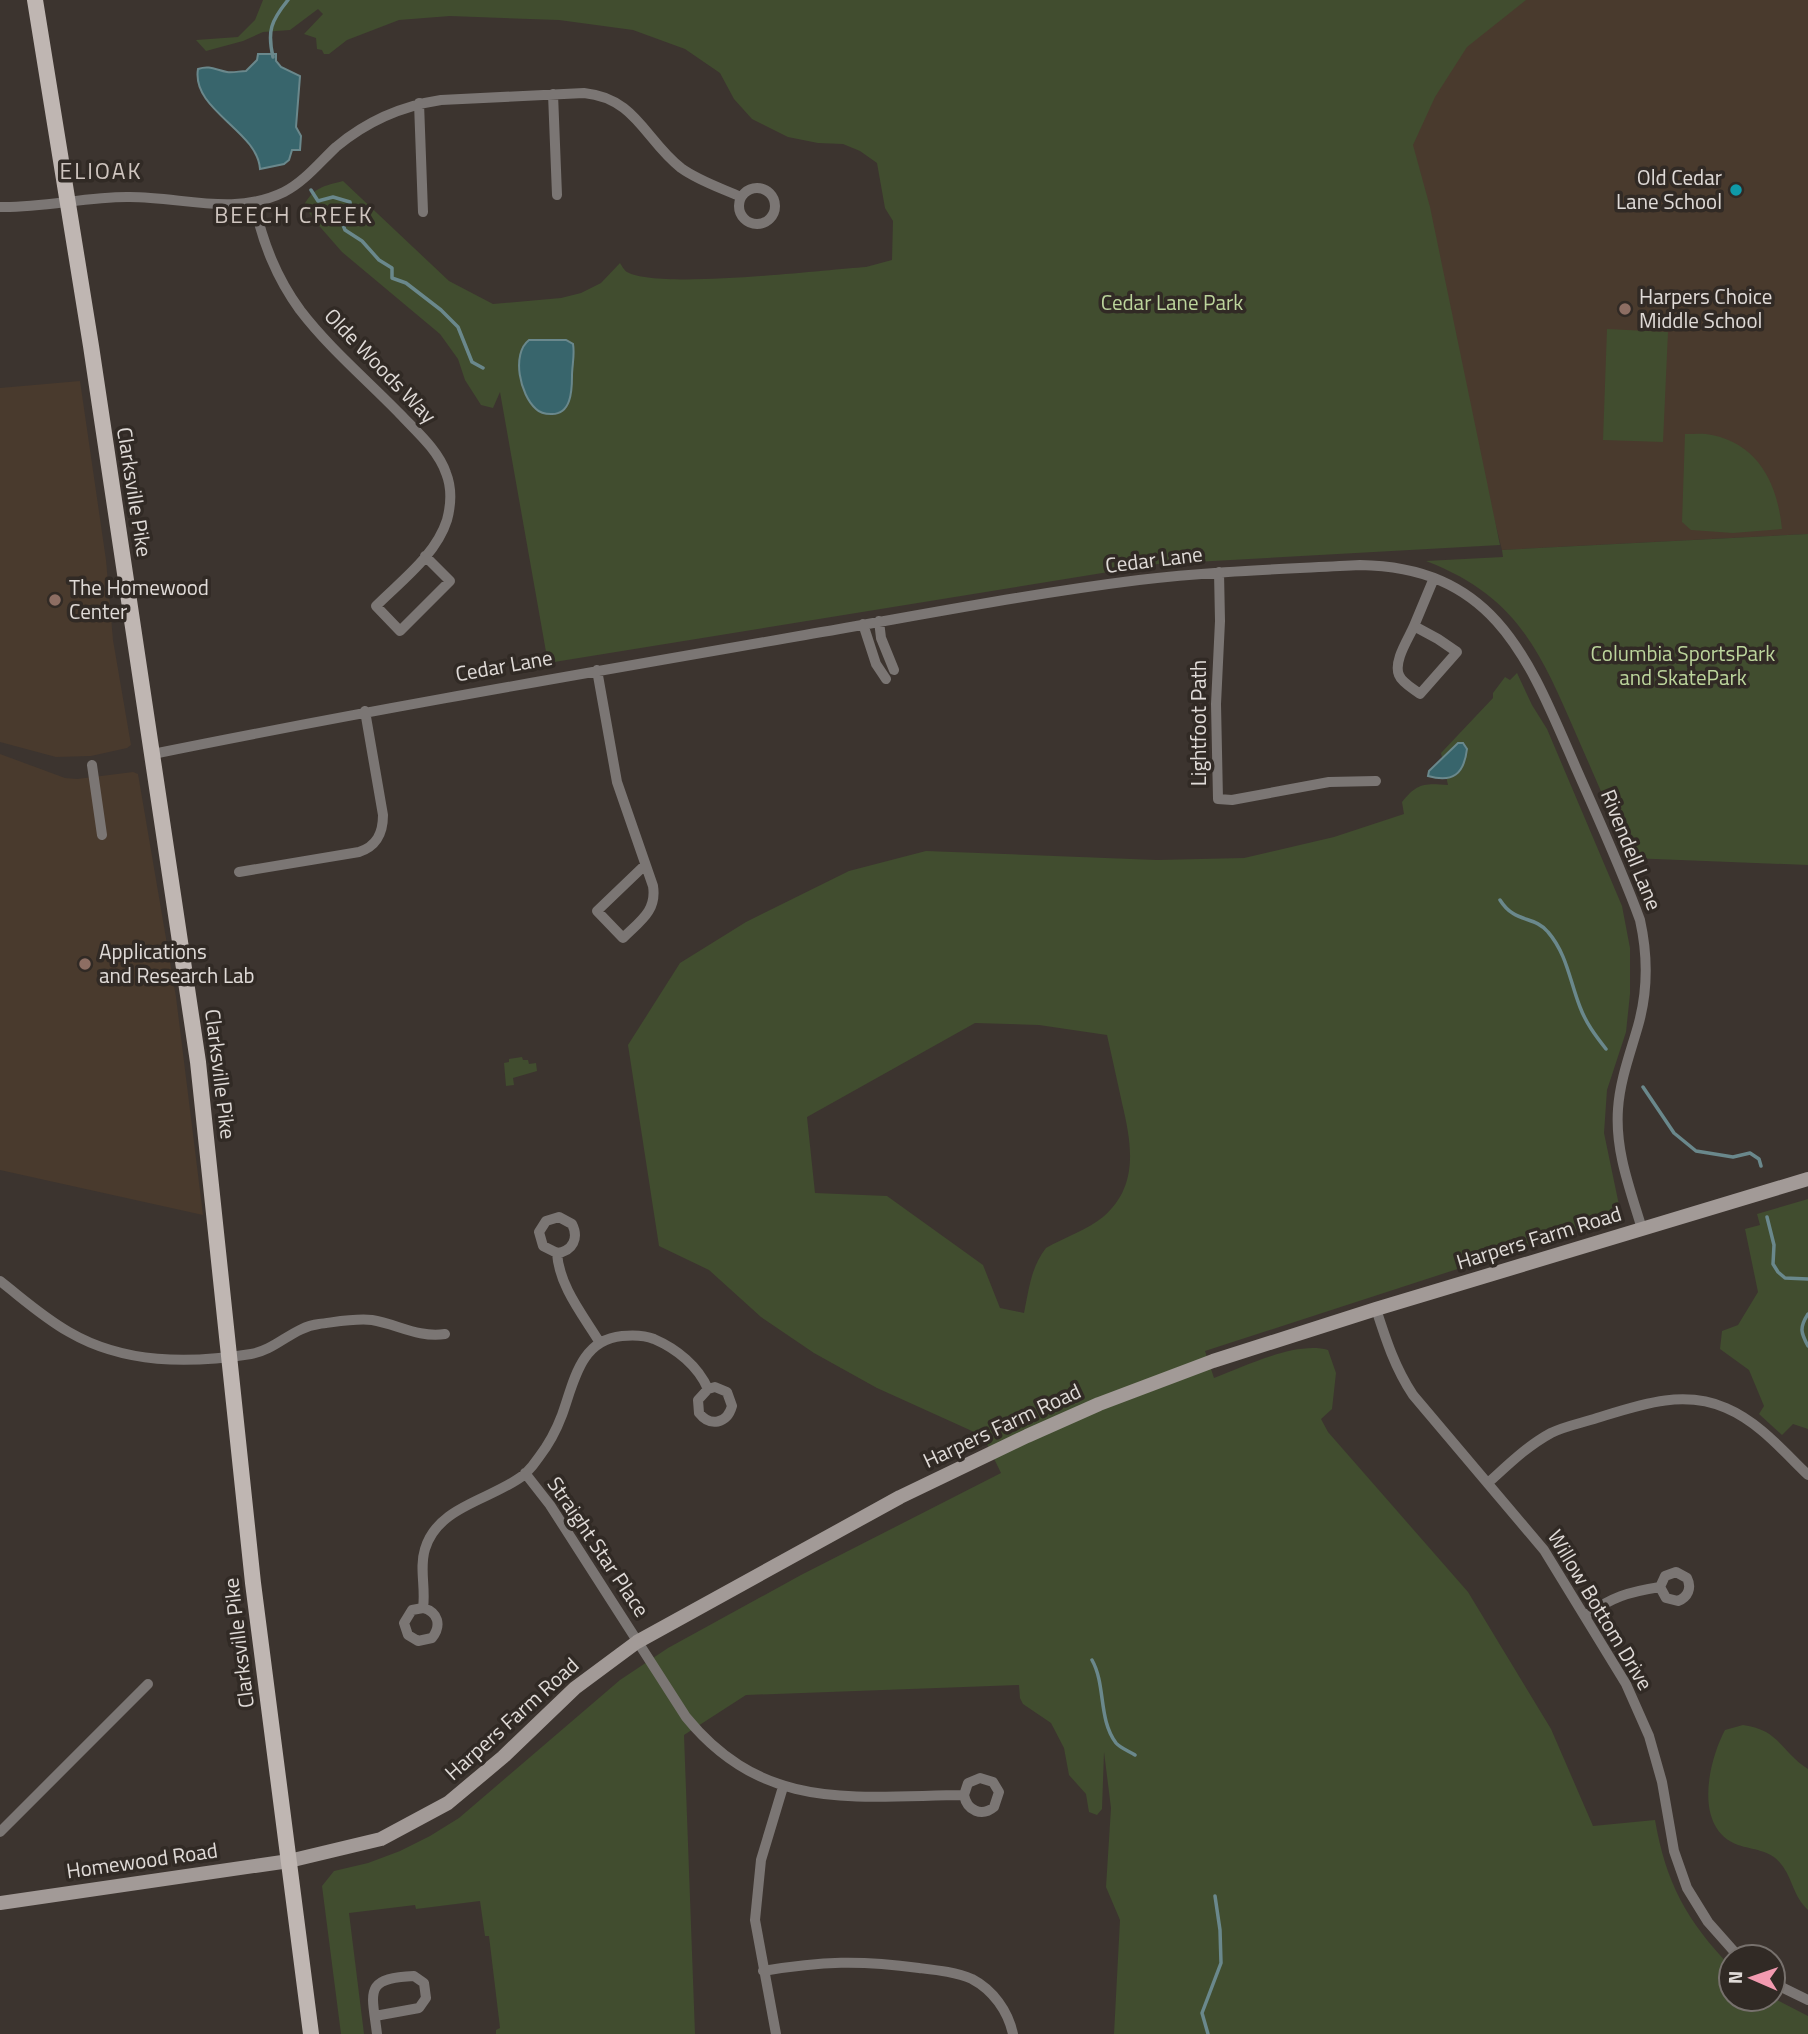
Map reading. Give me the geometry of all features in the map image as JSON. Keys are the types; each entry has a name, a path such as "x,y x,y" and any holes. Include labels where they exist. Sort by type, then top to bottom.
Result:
{"main road":[{"name":"Clarksville Pike","path":"35,0 153,754 203,1095 254,1597 311,2034"},
{"name":"Harpers Farm Road","path":"289,1861 381,1839 448,1803 503,1757 576,1688 637,1642 900,1497 1027,1436 1162,1379 1376,1309 1808,1179"},
{"name":"Homewood Road","path":"0,1902 289,1861"}],"street":[{"path":"0,207 29,208 128,197 219,205 254,203 286,191 368,123 419,103 553,94 596,94 621,106 681,167 741,197"},
{"path":"553,94 557,195"},
{"path":"419,103 423,212"},
{"name":"Olde Woods Way","path":"254,203 270,260 302,312 429,444 440,459 450,488 450,505 440,537 376,606 400,631 450,581 425,556"},
{"name":"Cedar Lane","path":"153,754 365,711 879,621 1137,580 1219,572 1381,565 1434,578"},
{"name":"Lightfoot Path","path":"1219,572 1220,621 1216,704 1218,799 1232,800 1329,782 1376,781"},
{"path":"1414,626 1457,652 1420,694 1400,679 1399,662 1414,626 1434,578"},
{"name":"Rivendell Lane","path":"1434,578 1464,593 1488,611 1510,636 1535,674 1640,920 1646,957 1645,990 1639,1024 1620,1089 1617,1125 1620,1157 1642,1229"},
{"path":"879,621 881,638 894,670"},
{"path":"863,624 876,664 886,679"},
{"path":"597,670 617,782 653,886 654,903 649,912 623,938 597,911 645,865"},
{"path":"239,872 359,852 369,848 377,840 383,829 383,815 365,711"},
{"path":"92,765 102,835"},
{"path":"557,1254 563,1280 600,1343"},
{"path":"0,1281 44,1317 96,1345 144,1358 166,1360 229,1356 265,1350 297,1331 314,1325 365,1320 425,1335 444,1334"},
{"name":"Willow Bottom Drive","path":"1376,1309 1400,1376 1544,1550 1626,1684 1649,1736 1662,1782 1674,1851 1688,1888 1708,1922 1727,1943"},
{"path":"423,1608 425,1594 422,1563 428,1540 436,1528 449,1516 525,1473 555,1432 582,1360 600,1343 624,1335 649,1337 694,1366 708,1389"},
{"path":"1488,1483 1520,1454 1553,1433 1638,1405 1674,1399 1702,1401 1729,1409 1761,1430 1808,1475"},
{"name":"Straight Star Place","path":"525,1473 550,1505 686,1717 715,1748 745,1770 783,1787 806,1792 837,1796 964,1795"},
{"path":"1585,1616 1615,1597 1660,1587"},
{"path":"0,1832 148,1684"},
{"path":"776,2034 755,1920 758,1877 783,1787"},
{"path":"763,1971 804,1964 861,1961 955,1974 971,1979 998,2001 1006,2013 1013,2034"},
{"path":"374,2016 419,2008 426,1998 424,1983 414,1976 383,1980 373,1989 372,1997 374,2016 377,2034"},
{"path":"1787,1990 1808,2000"}],"shaded area":[{"name":"Harpers Choice Middle School","path":"1499,0 1808,0 1808,534 1502,550 1385,84"},
{"name":"The Homewood Center","path":"80,381 106,560 113,640 131,745 91,756 56,757 0,742 0,388"},
{"name":"Applications and Research Lab","path":"0,754 65,778 133,772 138,774 176,997 203,1215 0,1170"}],"green space":[{"name":"Cedar Lane Park","path":"263,0 1526,0 1467,47 1435,97 1413,145 1430,207 1500,545 1158,564 548,663 500,392 493,408 481,405 465,380 458,359 440,334 342,252 304,205 320,188 343,181 449,281 493,304 561,298 581,293 601,283 620,263 627,272 645,277 705,279 866,267 892,260 893,221 885,208 877,163 860,151 843,144 818,143 788,137 752,119 734,99 720,73 685,49 633,30 559,20 450,16 399,20 347,40 329,54 324,54 317,49 316,38 304,34 323,14 318,9 290,30 263,32 243,41 206,51 196,40 238,37 255,20"},
{"path":"1607,329 1668,332 1663,442 1603,440"},
{"path":"1685,434 1709,434 1729,440 1754,458 1771,483 1782,529 1733,533 1691,530 1682,522"},
{"name":"Columbia SportsPark and SkatePark","path":"1808,534 1808,865 1630,858 1563,704 1537,652 1522,630 1504,609 1483,591 1426,561 1503,557 1502,550"},
{"path":"1517,673 1547,729 1622,906 1630,948 1630,994 1626,1032 1607,1090 1604,1133 1620,1210 1612,1218 1593,1225 1205,1351 1214,1378 1286,1352 1315,1348 1328,1350 1336,1373 1332,1409 1321,1419 1328,1432 1468,1592 1551,1729 1593,1826 1655,1820 1665,1863 1680,1900 1717,1952 1717,2013 1787,2013 1787,2005 1808,2016 1808,2034 1114,2034 1120,1920 1106,1887 1111,1808 1104,1752 1102,1809 1097,1815 1089,1812 1086,1794 1069,1775 1064,1748 1051,1723 1023,1704 1019,1685 746,1695 684,1735 695,2034 496,2034 496,2030 500,2028 489,1936 485,1936 480,1901 416,1909 415,1905 349,1913 364,2034 341,2034 322,1886 334,1871 368,1863 400,1851 459,1818 620,1680 668,1648 801,1575 1001,1473 983,1436 877,1388 814,1353 761,1317 709,1270 659,1246 628,1045 680,963 746,922 849,871 926,851 1157,860 1244,858 1334,837 1404,814 1402,802 1412,791 1427,784 1448,785 1441,753 1493,698 1493,693 1505,677 1510,680","holes":["975,1023 1039,1025 1107,1035 1130,1149 1130,1164 1123,1192 1115,1205 1091,1226 1046,1248 1034,1271 1024,1313 1000,1308 983,1265 887,1196 815,1193 807,1117"]},
{"path":"522,1057 523,1060 528,1060 529,1064 536,1063 537,1071 513,1078 514,1085 506,1086 504,1063 509,1062 509,1059"},
{"path":"1808,1199 1808,1429 1793,1424 1782,1435 1759,1414 1764,1406 1749,1370 1720,1349 1722,1331 1738,1325 1758,1292 1745,1229 1760,1225 1757,1214"},
{"path":"1743,1725 1765,1731 1808,1769 1808,1910 1777,1859 1767,1853 1738,1845 1724,1836 1715,1824 1710,1810 1710,1776 1719,1743 1725,1730"}],"water":[{"path":"258,54 276,54 276,61 281,67 300,76 296,127 301,136 300,150 292,150 289,160 284,164 260,169 256,155 248,143 204,97 199,84 198,69 246,71 257,60"},
{"path":"529,340 566,340 573,344 571,395 563,411 547,414 530,403 522,385 519,364 523,346"},
{"path":"1458,743 1463,743 1467,749 1460,770 1451,777 1428,776 1429,771"}],"waterway":[{"path":"273,57 270,40 272,27 288,0"},
{"path":"311,190 318,201 333,197 350,202 352,217 344,219 345,230 362,241 379,260 392,268 392,278 406,283 441,310 458,327 472,362 483,368"},
{"path":"1500,900 1512,913 1537,923 1548,932 1564,959 1582,1013 1606,1049"},
{"path":"1643,1087 1674,1133 1696,1151 1733,1157 1750,1153 1759,1159 1761,1166"},
{"path":"1767,1217 1774,1245 1773,1264 1778,1272 1785,1278 1808,1279"},
{"path":"1808,1314 1802,1330 1808,1346"},
{"path":"1092,1660 1110,1734 1118,1745 1135,1755"},
{"path":"1208,2034 1202,2013 1221,1963 1215,1896"}],"place":[{"name":"Old Cedar Lane School","path":"1736,190"},
{"name":"Harpers Choice Middle School","path":"1625,309"},
{"name":"The Homewood Center","path":"55,600"},
{"name":"Applications and Research Lab","path":"85,964"}],"district":[{"name":"ELIOAK","path":"101,171"},
{"name":"BEECH CREEK","path":"294,215"}]}
